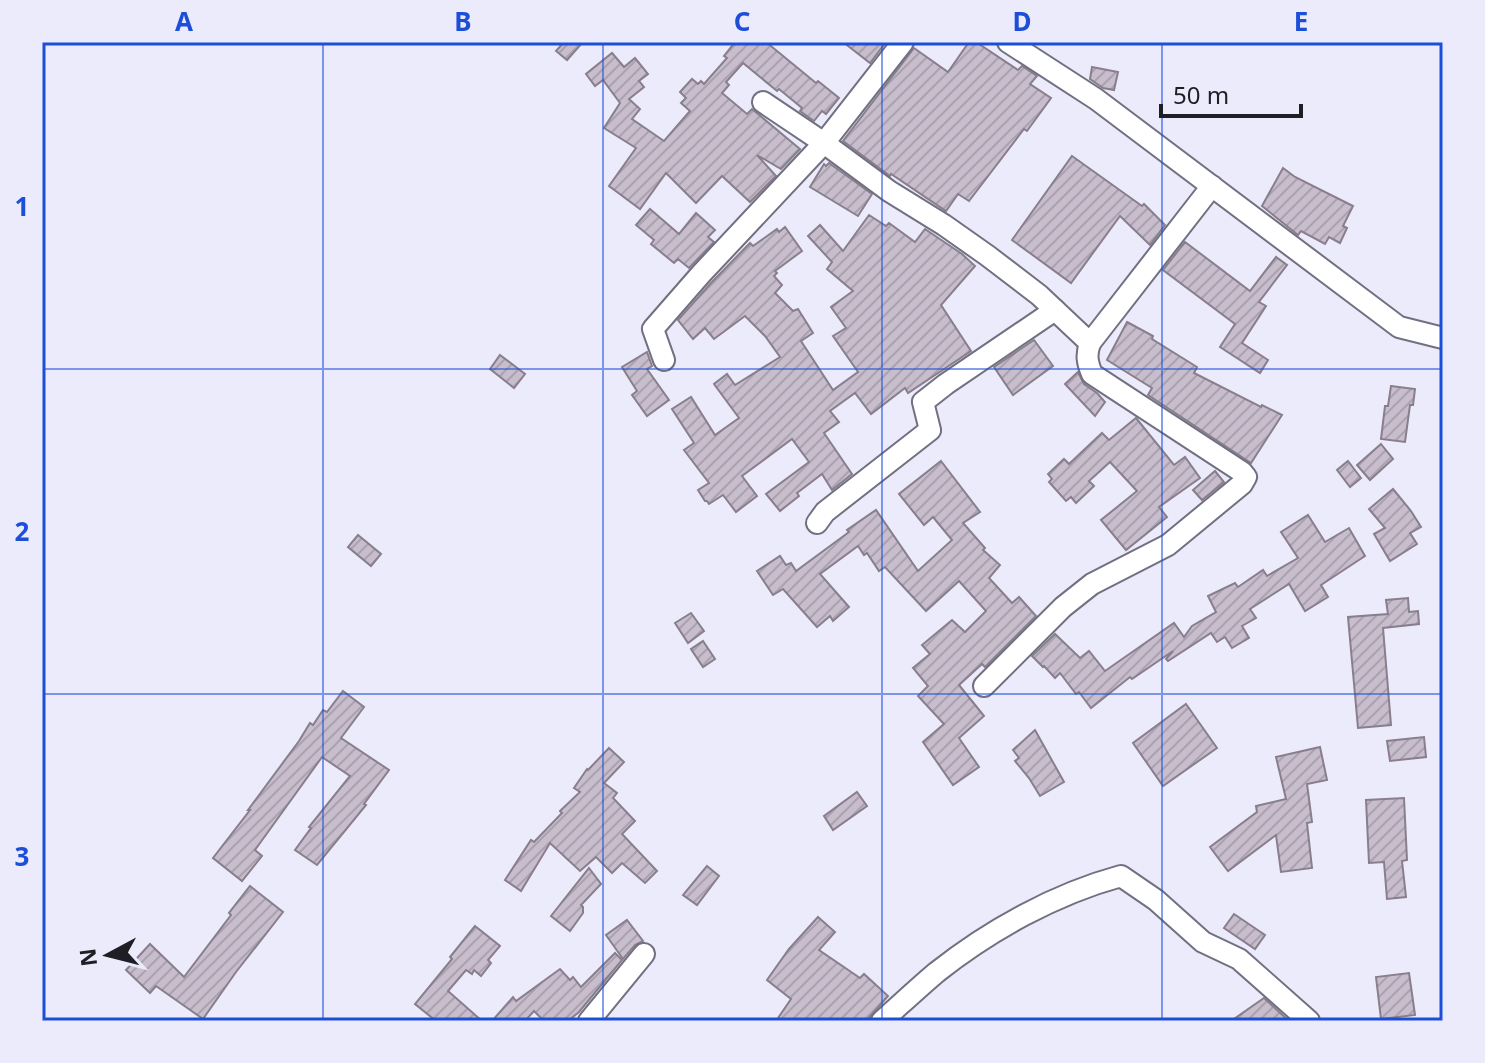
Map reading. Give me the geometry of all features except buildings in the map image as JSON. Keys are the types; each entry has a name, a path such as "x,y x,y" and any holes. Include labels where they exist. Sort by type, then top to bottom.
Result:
{"street":[{"path":"664,360 653,329 824,143 903,42"},
{"path":"1008,42 1096,99 1399,327 1443,338"},
{"path":"763,102 988,256 1090,343"},
{"path":"984,686 1063,607 1092,584 1168,545 1242,484 1246,477 1092,374 1087,362 1090,343 1212,186"},
{"path":"817,523 825,512 930,430 923,402 1055,310"},
{"path":"882,1021 938,972 993,932 1096,883 1121,876 1156,900 1203,942 1239,959 1309,1021"},
{"path":"589,1021 644,954"}]}
